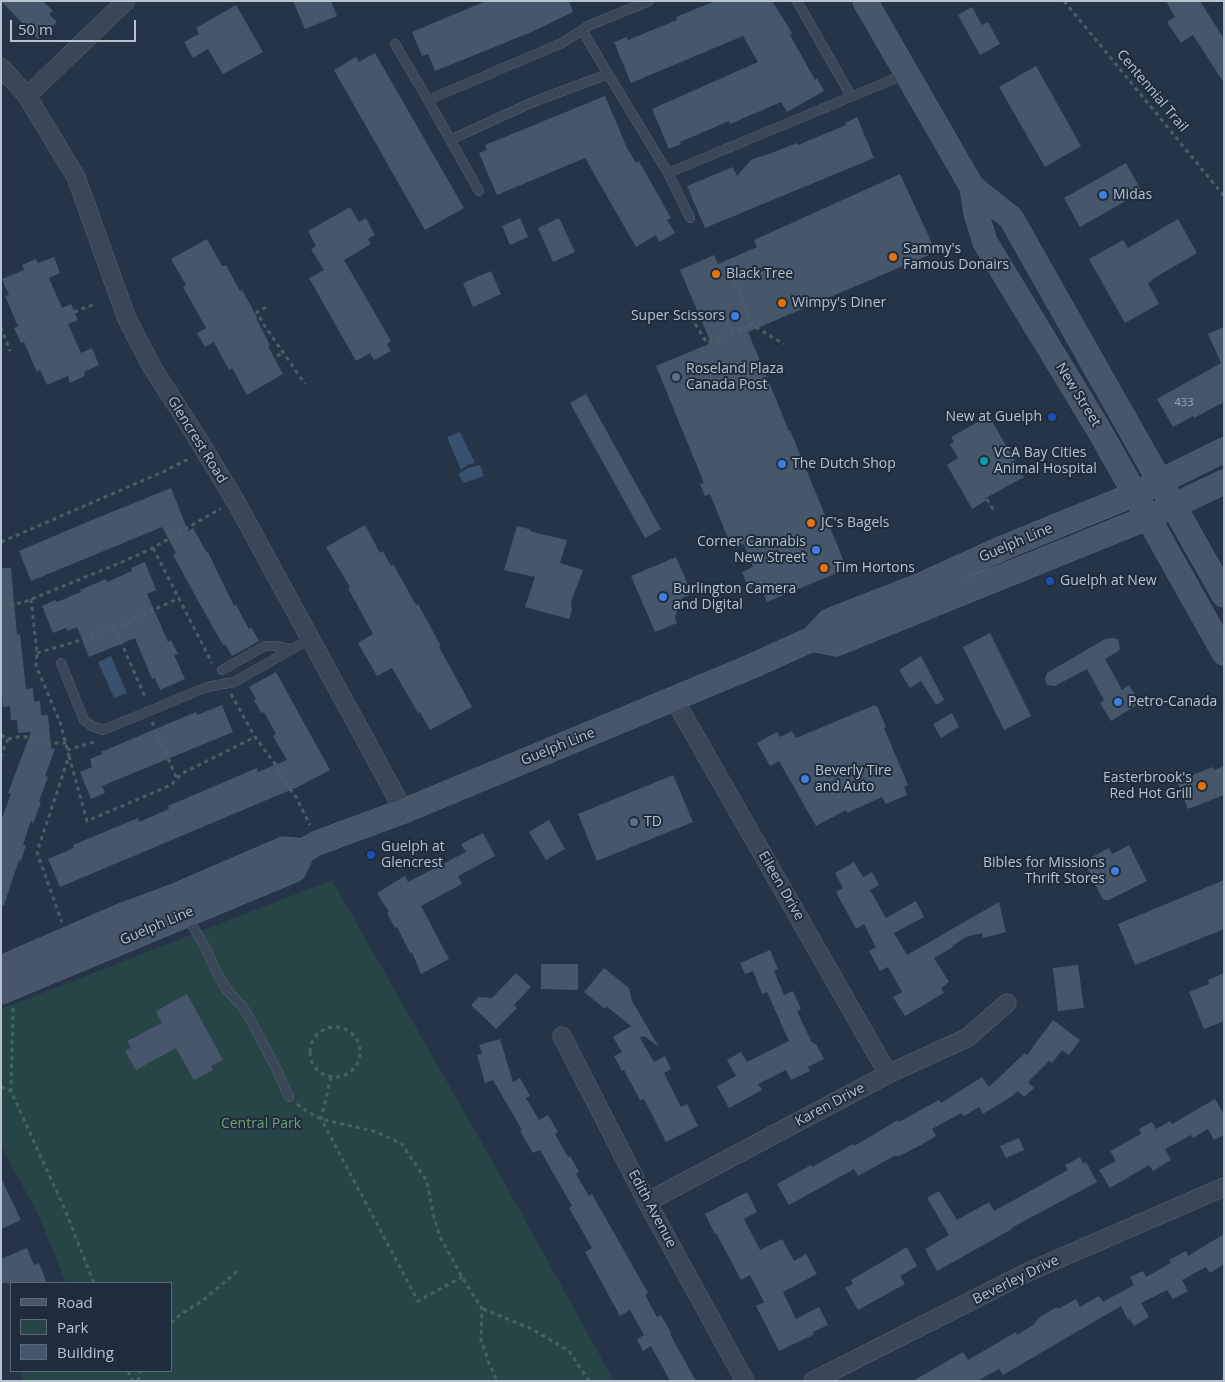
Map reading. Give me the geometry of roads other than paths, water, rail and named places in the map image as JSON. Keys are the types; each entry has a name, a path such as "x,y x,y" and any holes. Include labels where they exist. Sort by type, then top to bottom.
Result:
{"main road":[{"name":"New Street","path":"865,1 972,187 976,213 985,242 1100,430 1147,518 1224,653"},
{"name":"New Street","path":"972,187 1011,218 1224,595"},
{"name":"Guelph Line","path":"1,968 122,916 181,905 294,870 310,847 404,811 750,667 812,639 829,621 919,586 1005,547 1135,494 1224,450"},
{"name":"Guelph Line","path":"812,639 836,644 1147,518 1224,482"},
{"name":"Guelph Line","path":"7,1000 181,905"}],"street":[{"path":"28,96 126,1"},
{"name":"Glencrest Road","path":"1,67 28,96 76,177 127,319 152,367 236,502 404,811"},
{"name":"Eileen Drive","path":"674,699 888,1074"},
{"name":"Karen Drive","path":"647,1202 888,1074 967,1038 1008,1003"},
{"name":"Edith Avenue","path":"562,1036 647,1202 745,1381"},
{"name":"Beverley Drive","path":"813,1381 1028,1272 1224,1187"}],"lane":[{"path":"428,100 562,43 590,25 649,1"},
{"path":"797,1 851,96"},
{"path":"582,30 668,174 690,218"},
{"path":"395,44 479,191"},
{"path":"668,174 906,73"},
{"path":"450,140 533,102 608,74"},
{"path":"62,663 84,720 92,726 103,730 207,687 234,682 310,639"},
{"path":"222,670 264,646 292,649"},
{"path":"181,905 227,990 242,1006 250,1019 289,1097"}],"water":[{"path":"460,432 475,463 467,465 461,470 447,437"},
{"path":"480,465 484,476 464,483 458,474 468,468"},
{"path":"111,656 127,693 114,698 98,662"}],"place":[{"name":"Midas","path":"1103,195"},
{"name":"Sammy's Famous Donairs","path":"893,257"},
{"name":"Black Tree","path":"716,274"},
{"name":"Wimpy's Diner","path":"782,303"},
{"name":"Super Scissors","path":"735,316"},
{"name":"Roseland Plaza Canada Post","path":"676,377"},
{"name":"New at Guelph","path":"1052,417"},
{"name":"VCA Bay Cities Animal Hospital","path":"984,461"},
{"name":"The Dutch Shop","path":"782,464"},
{"name":"JC's Bagels","path":"811,523"},
{"name":"Corner Cannabis New Street","path":"816,550"},
{"name":"Tim Hortons","path":"824,568"},
{"name":"Guelph at New","path":"1050,581"},
{"name":"Burlington Camera and Digital","path":"663,597"},
{"name":"Petro-Canada","path":"1118,702"},
{"name":"Beverly Tire and Auto","path":"805,779"},
{"name":"Easterbrook's Red Hot Grill","path":"1202,786"},
{"name":"TD","path":"634,822"},
{"name":"Guelph at Glencrest","path":"371,855"},
{"name":"Bibles for Missions Thrift Stores","path":"1115,871"}],"park label":[{"name":"Central Park","path":"261,1124"}]}
